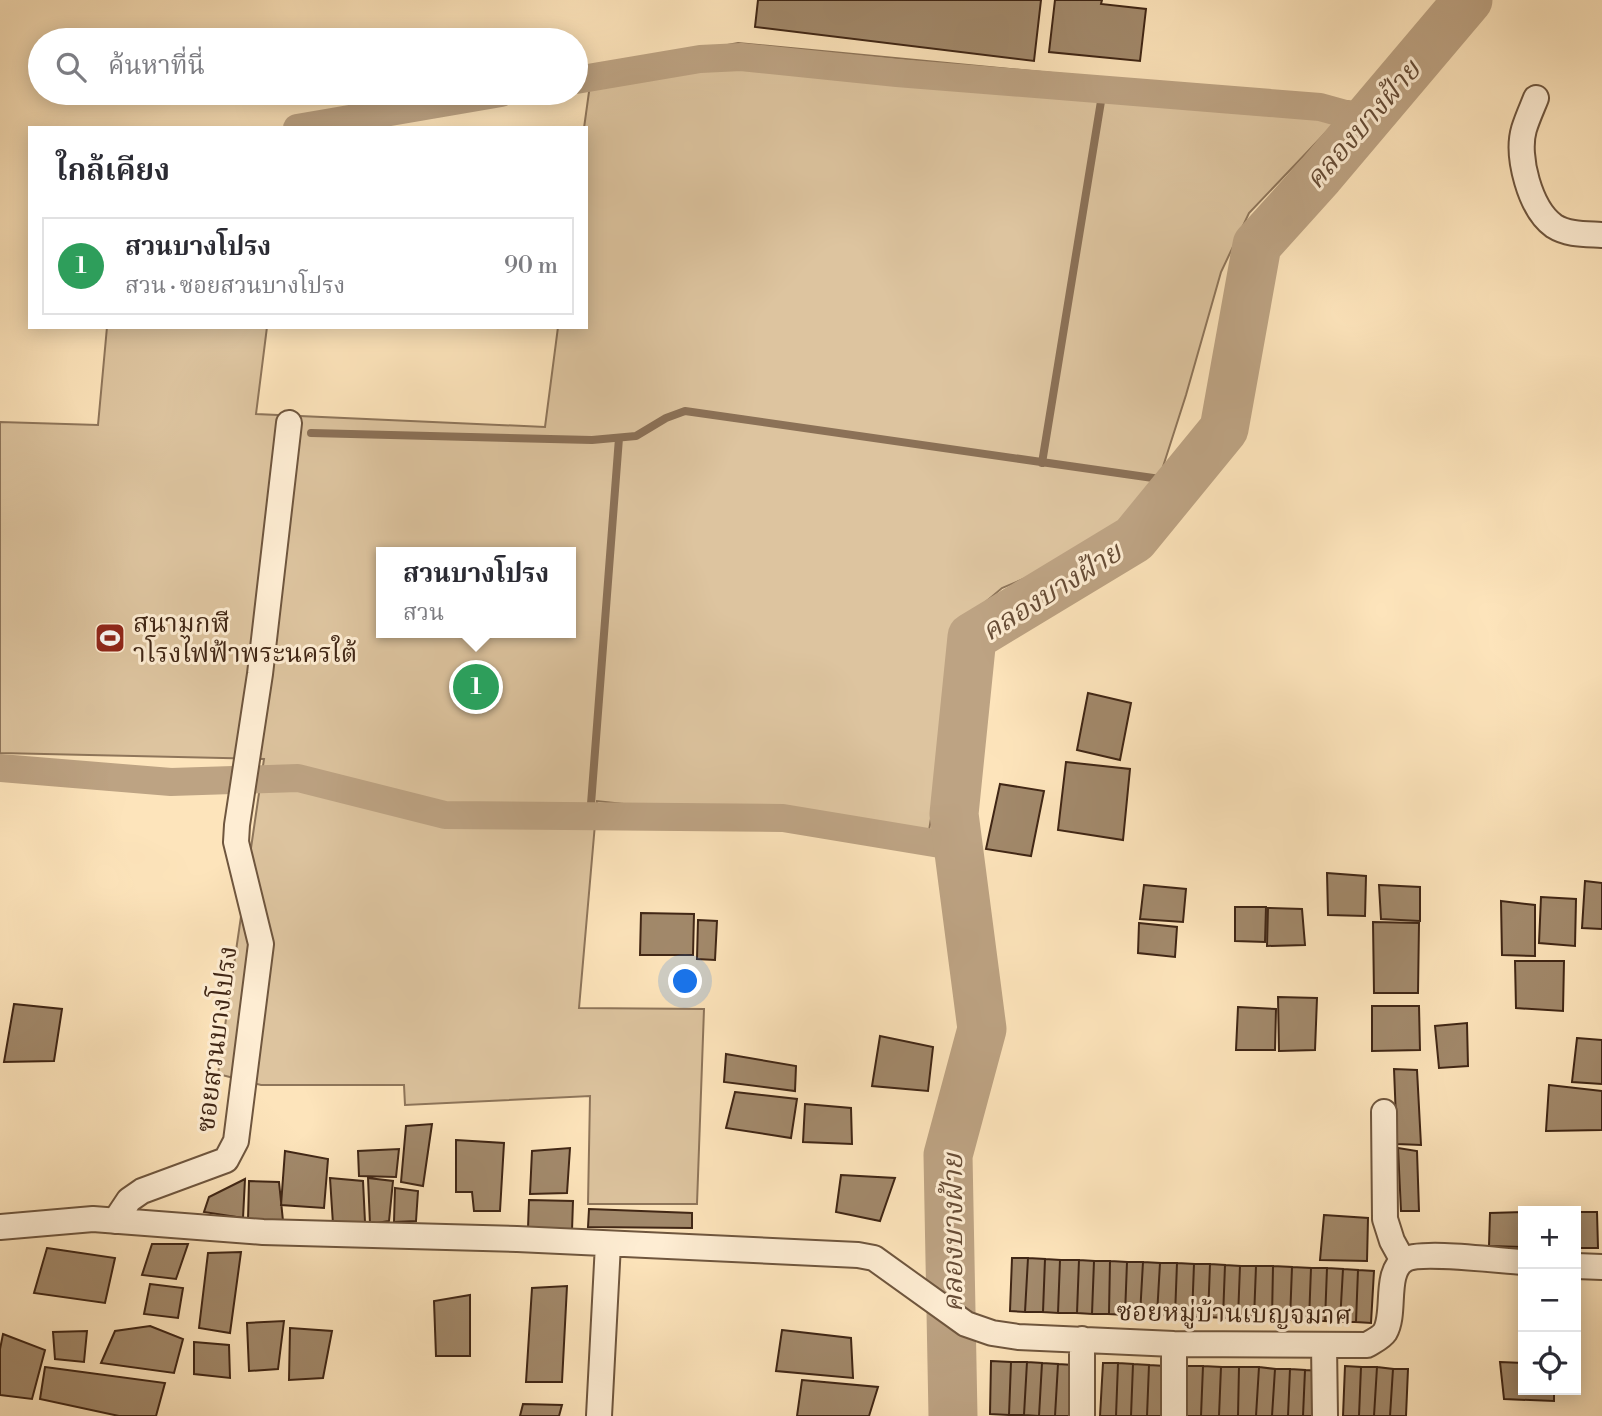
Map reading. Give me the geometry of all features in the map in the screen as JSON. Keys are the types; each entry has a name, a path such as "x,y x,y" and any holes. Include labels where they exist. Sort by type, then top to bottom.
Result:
{"street":[{"path":"1536,98 1523,131 1522,152 1526,181 1552,225 1569,233 1602,235"},
{"name":"ซอยสวนบางโปรง","path":"116,1221 129,1200 142,1191 226,1160 236,1141 261,944 236,842 260,674 289,423"},
{"path":"1384,1112 1385,1219 1402,1261 1414,1257 1440,1256 1518,1262"},
{"path":"0,1227 93,1219 262,1232 608,1244 599,1416"},
{"name":"ซอยหมู่บ้านเบญจมาศ","path":"608,1244 840,1254 874,1258 966,1324 992,1333 1018,1337 1174,1344 1367,1345 1384,1335 1389,1322 1394,1272 1402,1261"},
{"path":"1581,1266 1602,1267"},
{"path":"1082,1339 1082,1416"},
{"path":"1174,1344 1174,1416"},
{"path":"1324,1345 1325,1416"}],"shaded area":[{"path":"738,43 1355,102 1249,213 1221,272 1151,504 1097,548 1002,588 963,621 928,837 597,801 579,1008 704,1009 697,1204 588,1204 590,1096 405,1105 404,1085 261,1085 218,1074 264,759 0,753 0,422 98,425 107,329 267,329 256,414 545,427 558,329 588,329 588,126 584,126 592,70"}],"building":[{"path":"758,0 1041,0 1034,61 755,27"},
{"path":"1055,0 1102,0 1101,4 1146,9 1140,61 1049,52"},
{"path":"1088,693 1131,703 1120,760 1077,750"},
{"path":"1066,762 1130,769 1123,840 1058,830"},
{"path":"1000,784 1044,791 1031,856 986,849"},
{"path":"1327,873 1366,876 1365,916 1328,915"},
{"path":"1585,881 1602,883 1602,929 1582,928"},
{"path":"1144,885 1186,889 1183,922 1140,919"},
{"path":"1379,885 1420,887 1420,921 1381,919"},
{"path":"1541,897 1576,899 1575,946 1539,943"},
{"path":"1501,901 1535,905 1535,956 1502,955"},
{"path":"1235,907 1266,907 1265,942 1235,941"},
{"path":"1268,908 1302,909 1305,945 1267,946"},
{"path":"641,913 694,914 693,955 640,955"},
{"path":"698,920 717,921 715,960 697,959"},
{"path":"1373,922 1419,923 1418,993 1374,993"},
{"path":"1139,923 1177,927 1175,957 1138,953"},
{"path":"1515,961 1564,961 1563,1011 1516,1008"},
{"path":"1278,997 1317,998 1315,1050 1279,1051"},
{"path":"14,1004 62,1009 54,1061 4,1062"},
{"path":"1372,1006 1419,1006 1420,1050 1372,1051"},
{"path":"1238,1007 1276,1009 1275,1050 1236,1050"},
{"path":"1467,1023 1468,1066 1439,1068 1435,1026"},
{"path":"880,1036 933,1047 928,1091 872,1086"},
{"path":"1577,1038 1602,1040 1602,1084 1572,1082"},
{"path":"726,1054 796,1066 795,1091 724,1082"},
{"path":"1394,1069 1417,1070 1421,1145 1397,1144"},
{"path":"1549,1085 1602,1091 1602,1130 1546,1131"},
{"path":"735,1092 797,1099 791,1138 726,1128"},
{"path":"805,1104 851,1108 852,1144 803,1142"},
{"path":"432,1124 423,1186 401,1182 406,1126"},
{"path":"456,1140 504,1143 500,1211 474,1211 472,1192 456,1192"},
{"path":"570,1148 567,1193 530,1194 532,1151"},
{"path":"1398,1148 1417,1151 1419,1211 1401,1211"},
{"path":"399,1149 396,1177 359,1176 358,1151"},
{"path":"285,1151 328,1159 324,1208 281,1205"},
{"path":"841,1175 895,1178 880,1221 836,1212"},
{"path":"330,1178 363,1181 365,1222 333,1224"},
{"path":"368,1178 393,1181 389,1221 370,1224"},
{"path":"245,1179 243,1218 204,1212 209,1197"},
{"path":"249,1181 279,1182 283,1221 248,1220"},
{"path":"395,1188 418,1191 416,1221 394,1222"},
{"path":"529,1200 573,1201 572,1231 528,1228"},
{"path":"589,1209 692,1213 692,1228 588,1227"},
{"path":"1518,1212 1518,1247 1489,1246 1490,1213"},
{"path":"1581,1212 1597,1212 1598,1248 1581,1248"},
{"path":"1324,1215 1368,1218 1367,1261 1320,1260"},
{"path":"152,1244 188,1244 176,1279 142,1275"},
{"path":"47,1248 115,1258 105,1303 34,1293"},
{"path":"241,1252 230,1333 199,1328 208,1253"},
{"path":"1012,1258 1028,1258 1025,1312 1010,1311"},
{"path":"1028,1258 1045,1259 1043,1312 1025,1312"},
{"path":"1045,1259 1060,1260 1058,1313 1043,1312"},
{"path":"1060,1260 1079,1260 1077,1313 1058,1313"},
{"path":"1079,1260 1094,1261 1092,1314 1077,1313"},
{"path":"1094,1261 1110,1261 1109,1314 1092,1314"},
{"path":"1110,1261 1127,1262 1125,1315 1109,1314"},
{"path":"1127,1262 1143,1262 1140,1315 1125,1315"},
{"path":"1143,1262 1160,1263 1157,1315 1140,1315"},
{"path":"1160,1263 1177,1263 1175,1316 1157,1315"},
{"path":"1177,1263 1194,1264 1192,1317 1175,1316"},
{"path":"1194,1264 1210,1264 1208,1317 1192,1317"},
{"path":"1210,1264 1225,1265 1223,1318 1208,1317"},
{"path":"1225,1265 1240,1266 1238,1318 1223,1318"},
{"path":"1240,1266 1256,1266 1254,1319 1238,1318"},
{"path":"1256,1266 1273,1266 1272,1319 1254,1319"},
{"path":"1273,1266 1292,1267 1290,1320 1272,1319"},
{"path":"1292,1267 1311,1268 1309,1321 1290,1320"},
{"path":"1311,1268 1327,1268 1325,1321 1309,1321"},
{"path":"1327,1268 1343,1269 1340,1322 1325,1321"},
{"path":"1343,1269 1358,1270 1356,1322 1340,1322"},
{"path":"1358,1270 1374,1271 1371,1323 1356,1322"},
{"path":"150,1284 183,1288 178,1318 144,1314"},
{"path":"567,1286 562,1382 526,1382 532,1288"},
{"path":"470,1295 470,1356 436,1356 434,1301"},
{"path":"284,1321 278,1369 249,1371 247,1323"},
{"path":"150,1326 183,1339 174,1373 101,1363 115,1331"},
{"path":"290,1328 332,1331 323,1378 289,1380"},
{"path":"782,1330 851,1338 853,1378 776,1371"},
{"path":"87,1331 84,1362 55,1359 53,1332"},
{"path":"3,1334 45,1350 32,1399 0,1395 0,1349"},
{"path":"194,1342 229,1345 230,1378 194,1374"},
{"path":"991,1361 1011,1362 1009,1415 990,1414"},
{"path":"1011,1362 1027,1362 1024,1415 1009,1415"},
{"path":"1027,1362 1042,1363 1039,1416 1024,1415"},
{"path":"1500,1362 1518,1363 1518,1395 1554,1395 1554,1401 1504,1399"},
{"path":"1042,1363 1058,1364 1055,1416 1039,1416"},
{"path":"1103,1363 1118,1363 1116,1416 1100,1416"},
{"path":"1118,1363 1133,1364 1131,1416 1116,1416"},
{"path":"1058,1364 1073,1365 1070,1416 1055,1416"},
{"path":"1133,1364 1149,1365 1147,1416 1131,1416"},
{"path":"1149,1365 1165,1366 1162,1416 1147,1416"},
{"path":"1187,1366 1203,1366 1201,1416 1185,1416"},
{"path":"1203,1366 1221,1367 1219,1416 1201,1416"},
{"path":"1345,1366 1361,1367 1359,1416 1343,1416"},
{"path":"45,1367 165,1383 156,1416 119,1416 40,1399"},
{"path":"1221,1367 1239,1367 1238,1416 1219,1416"},
{"path":"1239,1367 1259,1367 1256,1416 1238,1416"},
{"path":"1259,1367 1275,1369 1272,1416 1256,1416"},
{"path":"1361,1367 1377,1367 1374,1416 1359,1416"},
{"path":"1377,1367 1393,1369 1390,1416 1374,1416"},
{"path":"1275,1369 1290,1369 1288,1416 1272,1416"},
{"path":"1290,1369 1305,1370 1303,1416 1288,1416"},
{"path":"1393,1369 1408,1369 1406,1416 1390,1416"},
{"path":"1305,1370 1321,1371 1319,1416 1303,1416"},
{"path":"802,1380 878,1387 869,1416 797,1416"},
{"path":"523,1404 562,1405 559,1416 520,1416"}],"waterway":[{"name":"คลองบางฝ้าย","path":"953,1416 948,1155 982,1029 954,814 972,637 1134,539 1224,429 1257,245 1468,0"},
{"path":"588,78 700,59 741,57 897,73 1320,107 1367,120"},
{"path":"1042,463 1103,89"},
{"path":"309,126 431,105"},
{"path":"311,433 592,440 636,436 666,418 685,411 1181,482"},
{"path":"590,817 619,438"},
{"path":"0,768 171,782 298,778 445,815 783,818 958,847"}],"place":[{"name":"สนามกฬี าโรงไฟฟ้าพระนครใต้","path":"110,638"},
{"name":"สวนบางโปรง","path":"476,687"}]}
